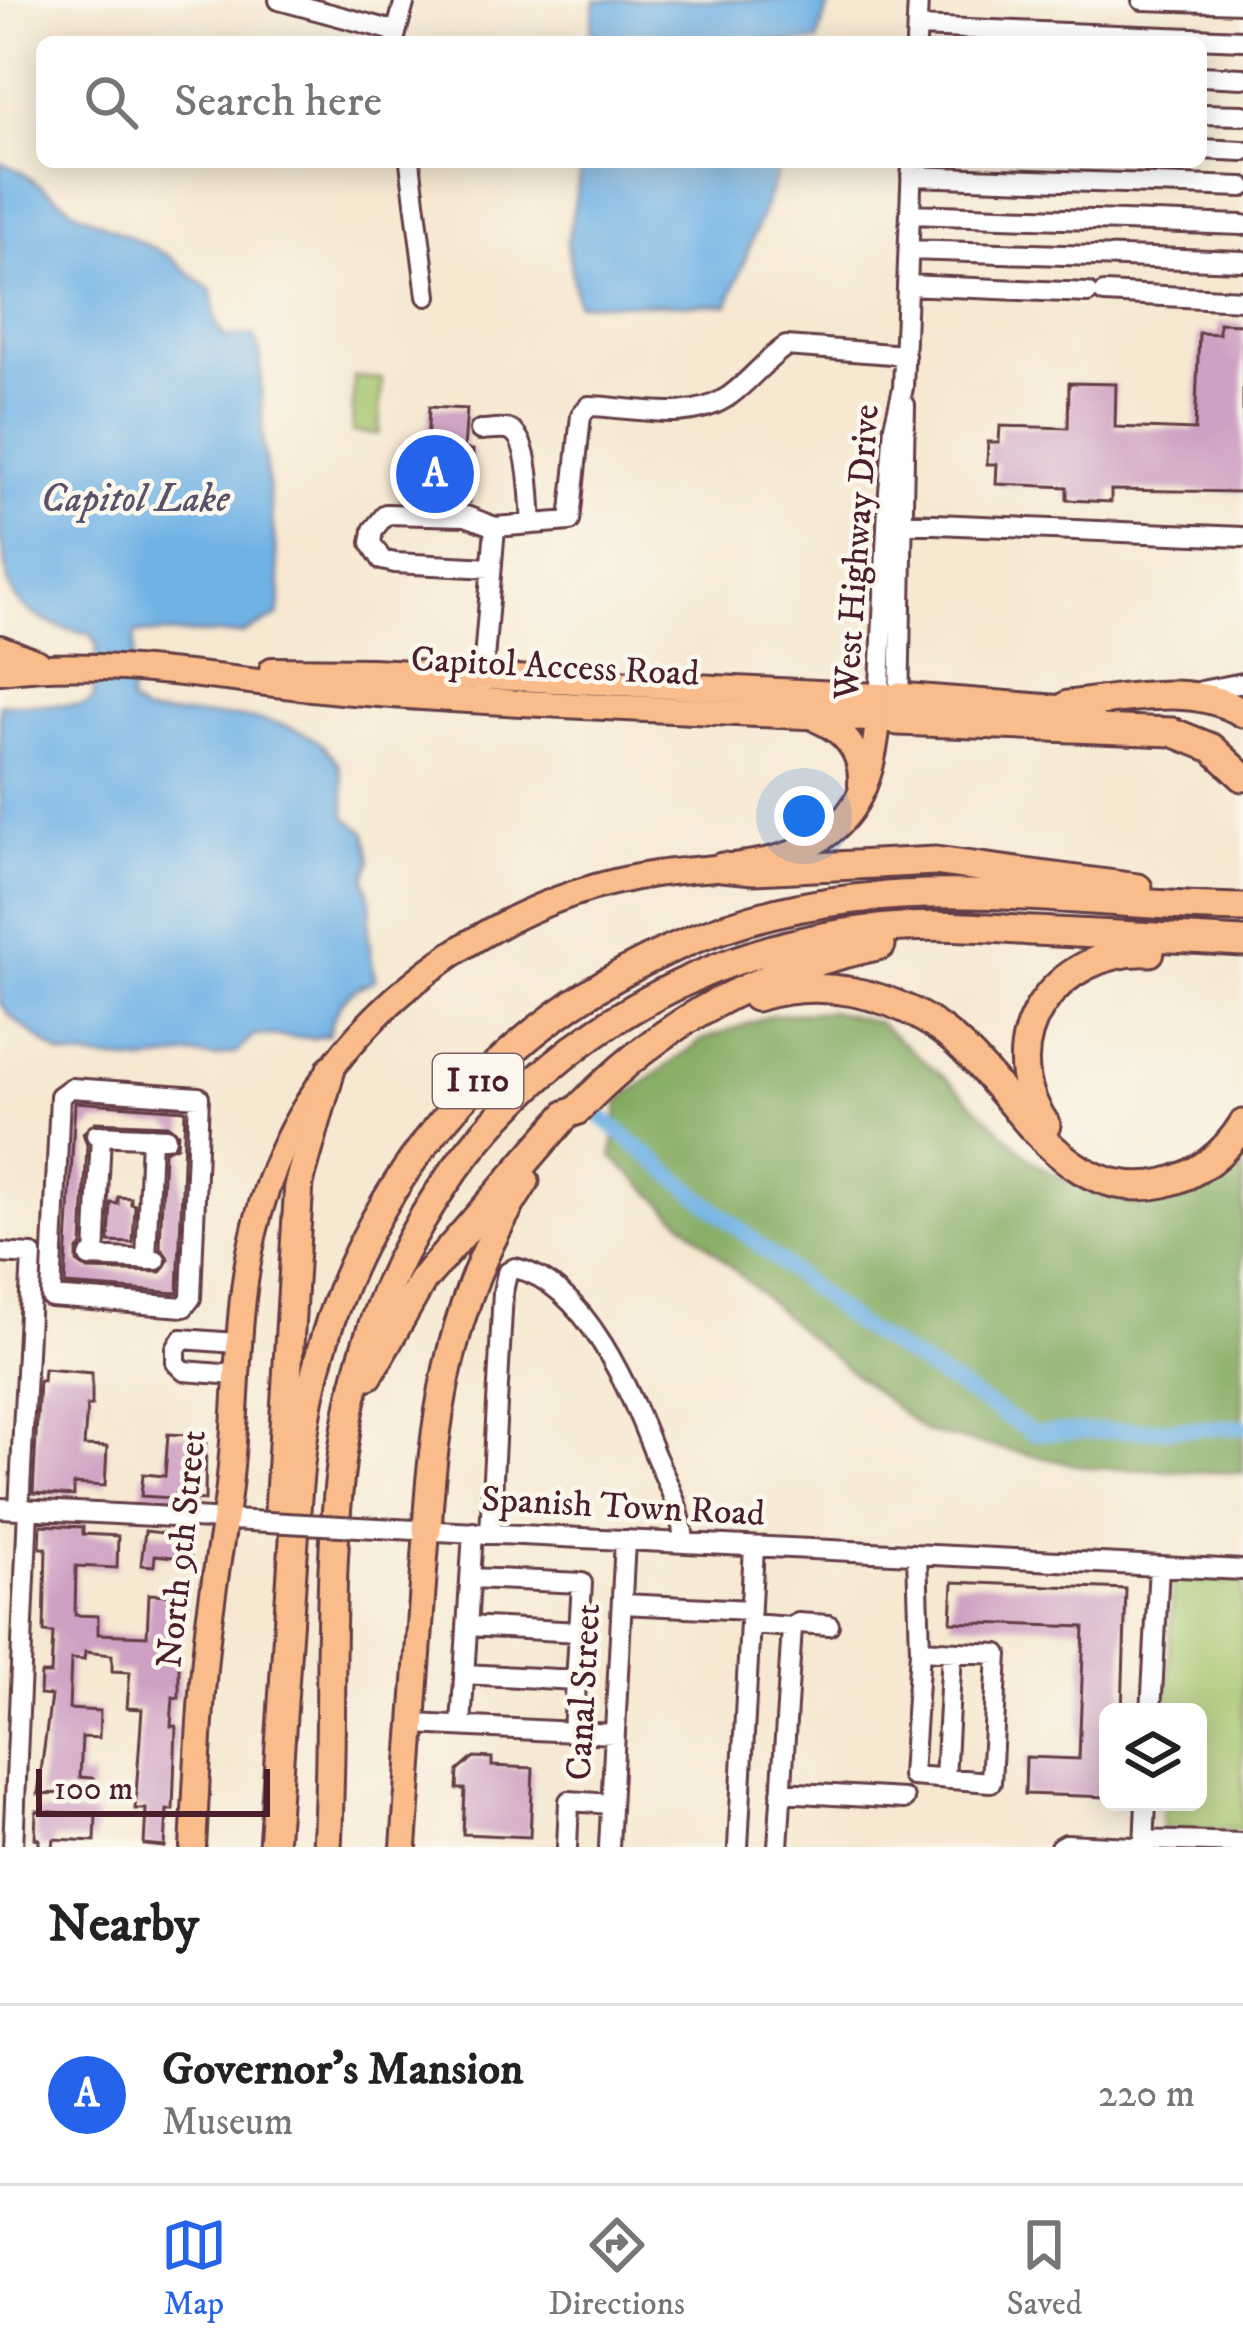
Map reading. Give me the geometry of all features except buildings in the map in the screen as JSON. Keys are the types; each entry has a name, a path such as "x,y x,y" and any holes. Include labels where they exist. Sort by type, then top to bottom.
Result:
{"highway":[{"path":"889,708 1052,706 1161,695 1212,699 1243,713"},
{"path":"1052,706 1193,723 1219,736 1243,759"},
{"path":"889,708 1172,732 1212,748 1243,777"},
{"path":"722,868 935,860 1243,904"},
{"name":"I 110","path":"272,1847 298,1479 320,1354 346,1279 381,1209 419,1149 466,1093 545,1023 610,980 695,939 786,910 854,898 941,894 1243,904"},
{"path":"428,1530 438,1412 460,1314 494,1232 576,1111 650,1044 714,1000 789,968 961,926"},
{"name":"I 110","path":"327,1847 338,1494 362,1352 379,1304 427,1210 491,1124 563,1056 652,998 750,955 857,932 961,926 1243,942"},
{"path":"1243,957 1138,952 1108,955 1082,966 1052,990 1037,1012 1025,1063 1035,1108 1054,1136 1081,1158 1120,1173 1161,1172 1192,1160 1220,1138 1243,1101"},
{"path":"706,1009 718,1011 787,989 817,987 886,1000 948,1035 1060,1156 1085,1172 1117,1183 1157,1184 1189,1174 1225,1148 1243,1124"},
{"path":"272,1847 280,1471 295,1226 303,1161 331,1069"},
{"path":"351,1406 422,1281 567,1114 576,1111"},
{"path":"333,1754 344,1847"}],"main road":[{"path":"0,648 40,664"},
{"name":"Capitol Access Road","path":"0,671 40,664 209,673 299,670 804,716 889,708"},
{"name":"Capitol Access Road","path":"482,687 889,708"},
{"path":"860,796 889,708"},
{"path":"804,716 833,727 849,742 861,768 860,796"},
{"name":"North 9th Street","path":"193,1847 206,1648 224,1520 246,1260 280,1155 331,1069 410,984 499,927 558,900 620,880 780,856 813,844 837,827 860,796"},
{"path":"404,1847 428,1530"}],"street":[{"path":"280,0 395,36 404,0"},
{"path":"918,0 917,34 1026,36"},
{"path":"1142,0 1243,3"},
{"path":"1207,39 1243,40"},
{"path":"1207,76 1243,78"},
{"path":"1207,114 1243,115"},
{"path":"1207,149 1243,151"},
{"path":"411,168 427,296"},
{"path":"912,169 1243,187"},
{"name":"West Highway Drive","path":"889,708 895,522 907,426 903,388 912,169"},
{"path":"910,214 1243,225"},
{"path":"909,250 1243,261"},
{"path":"908,285 1243,300"},
{"path":"491,568 382,560 371,543 373,530 386,514 466,516 495,527 570,521 581,416 589,406 650,411 706,408 748,381 766,359 786,346 905,355"},
{"path":"481,430 509,430 517,435 526,455 532,524"},
{"path":"895,522 1243,537"},
{"path":"482,687 495,527"},
{"path":"1161,695 1243,683"},
{"path":"13,1847 16,1509 63,1091 199,1097 193,1262 182,1339 176,1349 178,1368 236,1375"},
{"path":"58,1132 198,1140"},
{"path":"90,1257 97,1135"},
{"path":"155,1260 162,1138"},
{"path":"0,1252 193,1262"},
{"path":"41,1255 51,1297 184,1307"},
{"path":"461,1726 470,1578 482,1532 503,1292 511,1269 521,1269 544,1282 580,1313 604,1345 663,1474 684,1543"},
{"path":"182,1339 236,1343"},
{"name":"Spanish Town Road","path":"16,1509 1243,1570"},
{"name":"Canal Street","path":"609,1847 626,1540"},
{"path":"738,1847 754,1547"},
{"path":"917,1555 920,1650 912,1776 991,1782 998,1654 920,1650"},
{"path":"1151,1703 1159,1566"},
{"path":"470,1578 582,1583 574,1732"},
{"path":"622,1604 750,1617 792,1628 830,1625"},
{"path":"467,1627 580,1632"},
{"path":"778,1847 792,1628"},
{"path":"945,1779 952,1652"},
{"path":"464,1674 577,1680"},
{"path":"414,1724 615,1734"},
{"path":"781,1792 904,1799"},
{"path":"567,1847 569,1801 611,1804"},
{"path":"1141,1845 1145,1811"},
{"path":"1060,1847 1243,1844"}],"green space":[{"path":"354,377 382,379 379,434 352,432"},
{"path":"831,1011 877,1022 950,1082 1035,1163 1073,1184 1135,1205 1178,1198 1212,1184 1243,1149 1243,1473 1090,1468 926,1432 802,1332 612,1157 619,1101 702,1040 772,1015"},
{"path":"1173,1578 1243,1582 1243,1830 1162,1828 1163,1811 1207,1811 1207,1703 1167,1703"}],"water":[{"path":"595,0 830,0 819,36 591,36"},
{"name":"Capitol Lake","path":"0,162 76,211 167,255 212,291 216,322 224,337 253,335 260,353 263,443 281,596 278,616 242,634 135,633 130,703 145,714 277,723 321,744 340,767 346,817 366,833 371,861 365,878 371,901 368,936 375,980 343,1000 328,1035 253,1035 238,1052 216,1057 190,1055 144,1062 62,1056 12,1018 0,1003 0,704 83,705 93,700 97,646 91,633 33,614 15,597 7,575 0,538"},
{"path":"581,168 779,168 728,305 577,303 567,244"}],"waterway":[{"path":"600,1116 856,1324 1033,1433 1243,1427"}],"place":[{"name":"Governor's Mansion","path":"435,474"}]}
